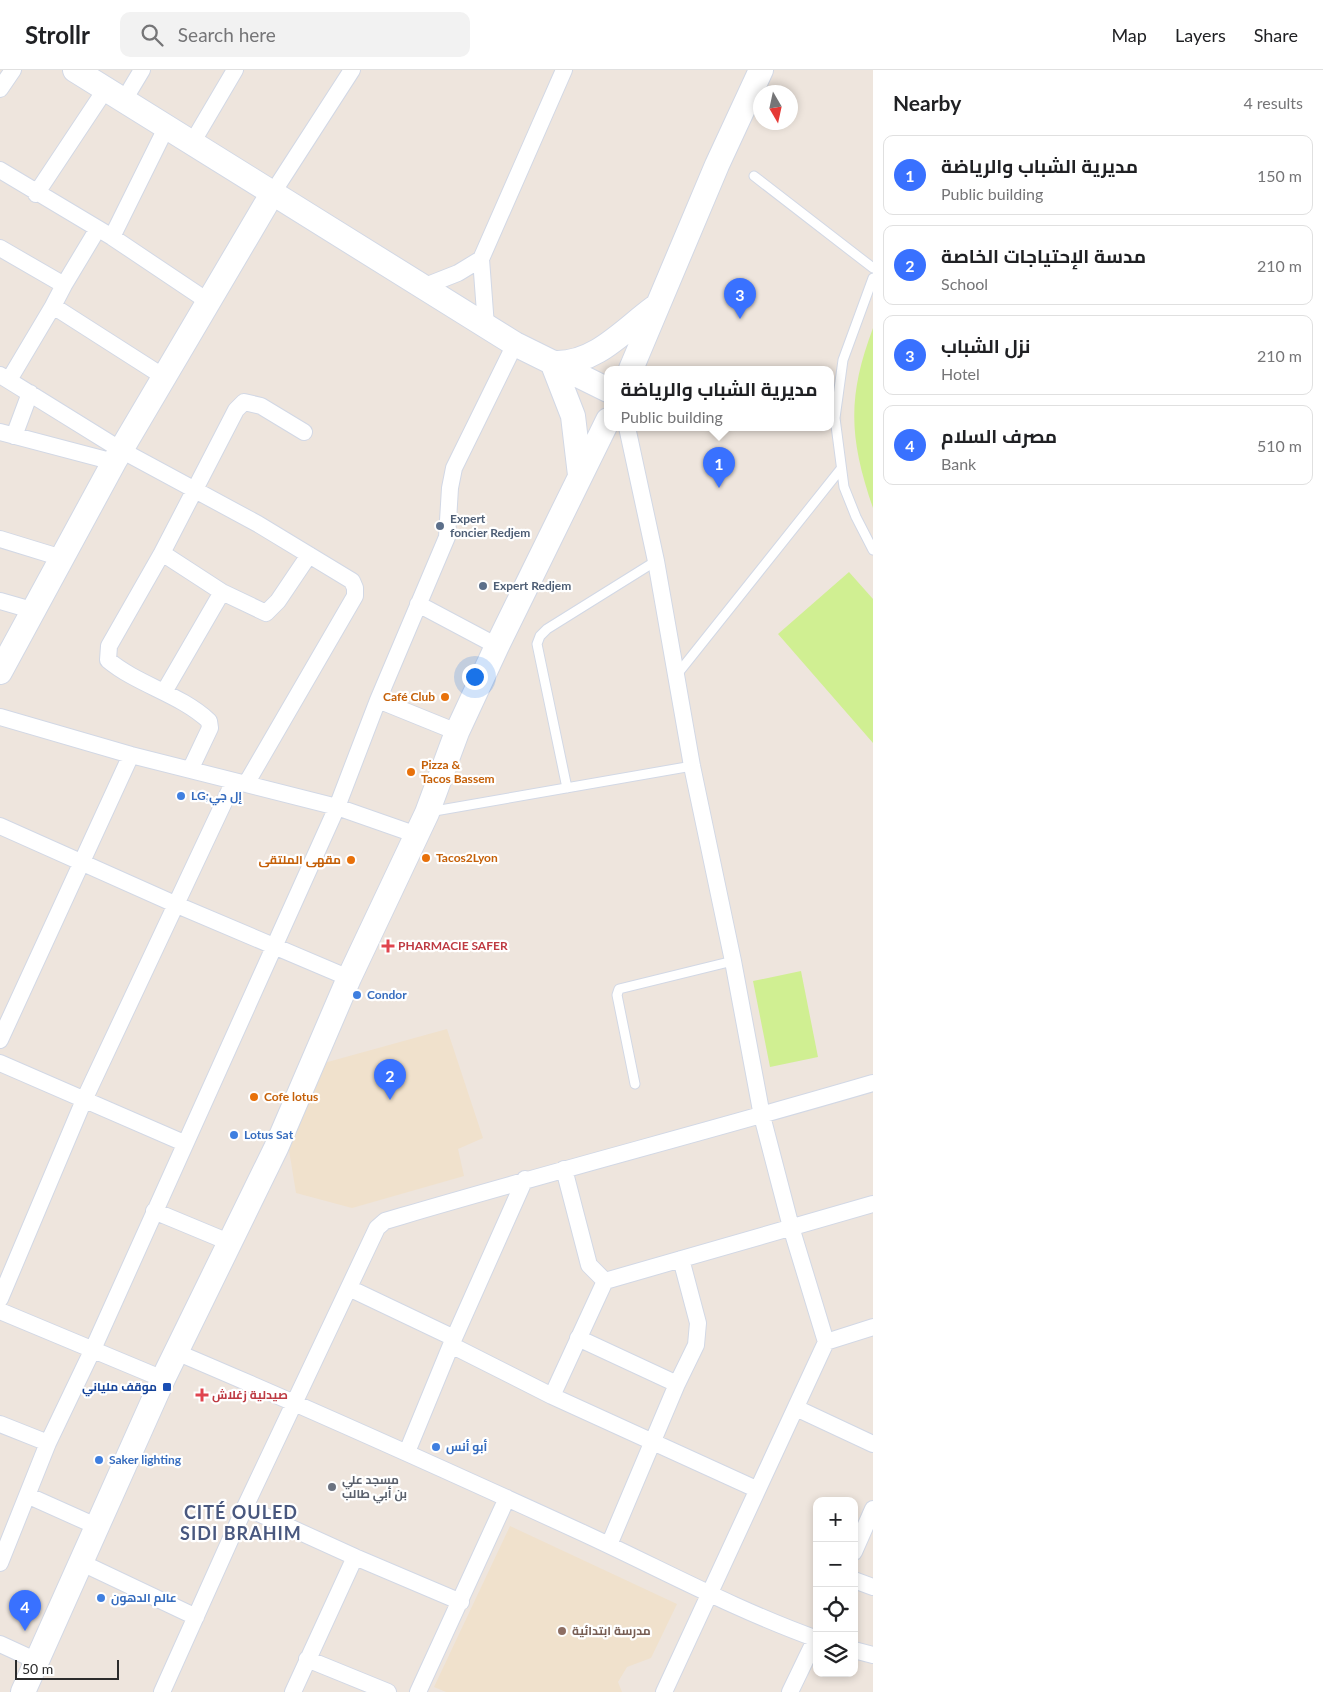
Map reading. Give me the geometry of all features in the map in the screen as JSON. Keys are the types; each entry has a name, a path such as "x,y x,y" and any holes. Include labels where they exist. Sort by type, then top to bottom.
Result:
{"main road":[{"path":"75,70 272,194 425,286 515,344 604,388"},
{"path":"632,366 656,307 761,70"},
{"path":"0,672 118,456 272,194"},
{"path":"554,363 576,362 593,353 618,338 656,307"},
{"path":"554,363 573,416 580,475"},
{"path":"23,1692 96,1526 176,1352 276,1148 349,978 427,813 457,732 604,428"}],"street":[{"path":"0,89 13,70"},
{"path":"36,194 114,95 142,70"},
{"path":"192,143 235,70"},
{"path":"272,194 352,70"},
{"path":"486,326 481,259 564,70"},
{"path":"112,237 166,128"},
{"path":"0,170 36,194 112,237 208,302"},
{"path":"97,230 53,306 4,378 30,393 118,456"},
{"path":"0,248 64,285"},
{"path":"425,286 458,272 481,259"},
{"path":"53,306 164,377"},
{"path":"0,1563 29,1496 48,1443 93,1349 184,1143 337,807 378,700 447,537 450,488 454,468 515,344"},
{"path":"0,1299 84,1100 177,906 240,782 355,596 355,588 349,578 196,489 118,456 7,434 30,393"},
{"path":"191,768 210,728 209,721 164,692 108,660 109,646 162,553 236,410 244,402 261,406 304,432"},
{"path":"628,431 656,561 675,677 733,961 762,1116 791,1227 826,1342 756,1489 664,1692"},
{"path":"0,539 62,558"},
{"path":"162,553 222,592 266,612 278,602 309,555"},
{"path":"164,692 222,592"},
{"path":"0,601 35,611"},
{"path":"418,604 497,646"},
{"path":"378,700 457,732"},
{"path":"0,717 132,755 191,768 337,807 416,835"},
{"path":"0,1040 132,755"},
{"path":"0,826 177,906 349,978"},
{"path":"0,1062 184,1143"},
{"path":"162,1692 245,1507 377,1228 385,1222 525,1179 762,1116 873,1083"},
{"path":"564,1169 589,1265 605,1281"},
{"path":"406,1452 452,1341 525,1179"},
{"path":"552,1396 605,1281 873,1204"},
{"path":"154,1211 231,1243"},
{"path":"609,1545 676,1384 696,1345 698,1323 681,1259"},
{"path":"349,1288 452,1341 552,1396 756,1489"},
{"path":"0,1311 163,1380"},
{"path":"826,1342 873,1327"},
{"path":"578,1338 676,1384"},
{"path":"176,1352 294,1402 507,1498 609,1545 708,1595 813,1637"},
{"path":"796,1408 873,1444"},
{"path":"0,1424 48,1443"},
{"path":"29,1496 96,1526"},
{"path":"418,1692 461,1602 507,1498"},
{"path":"245,1507 461,1602"},
{"path":"858,1543 873,1510"},
{"path":"293,1692 355,1557"},
{"path":"80,1562 196,1617"},
{"path":"858,1581 873,1587"},
{"path":"0,1644 37,1661"},
{"path":"790,1692 813,1644"},
{"path":"858,1651 873,1655"},
{"path":"307,1659 388,1692"}],"lane":[{"path":"754,176 873,268"},
{"path":"873,278 843,360 835,418 840,470 844,487 856,517 873,550"},
{"path":"675,677 840,470"},
{"path":"567,788 537,644 540,636 547,629 656,561"},
{"path":"427,813 692,766"},
{"path":"635,1084 617,994 619,989 733,961"}],"shaded area":[{"path":"447,1029 483,1138 458,1149 464,1176 352,1208 296,1193 289,1150 324,1063"},
{"name":"مدرسة ابتدائية","path":"510,1526 677,1604 651,1658 627,1667 618,1682 622,1692 446,1692 434,1687"}],"green space":[{"path":"873,328 873,508 859,460 854,418 859,375"},
{"path":"849,572 873,599 873,743 778,634"},
{"path":"801,971 818,1057 770,1067 753,981"}],"place":[{"name":"نزل الشباب","path":"740,319"},
{"name":"مديرية الشباب والرياضة","path":"719,488"},
{"name":"Expert foncier Redjem","path":"440,526"},
{"name":"Expert Redjem","path":"483,586"},
{"name":"Café Club","path":"445,697"},
{"name":"Pizza & Tacos Bassem","path":"411,772"},
{"name":"LG;إل جي","path":"181,796"},
{"name":"Tacos2Lyon","path":"426,858"},
{"name":"مقهى الملتقى","path":"351,860"},
{"name":"PHARMACIE SAFER","path":"388,946"},
{"name":"Condor","path":"357,995"},
{"name":"Cofe lotus","path":"254,1097"},
{"name":"مدسة الإحتياجات الخاصة","path":"390,1100"},
{"name":"Lotus Sat","path":"234,1135"},
{"name":"موقف ملياني","path":"167,1387"},
{"name":"صيدلية زغلاش","path":"202,1395"},
{"name":"أبو أنس","path":"436,1447"},
{"name":"Saker lighting","path":"99,1460"},
{"name":"مسجد علي بن أبي طالب","path":"332,1487"},
{"name":"عالم الدهون","path":"101,1598"},
{"name":"مصرف السلام","path":"25,1631"},
{"name":"مدرسة ابتدائية","path":"562,1631"}],"district":[{"name":"CITÉ OULED SIDI BRAHIM","path":"241,1524"}]}
